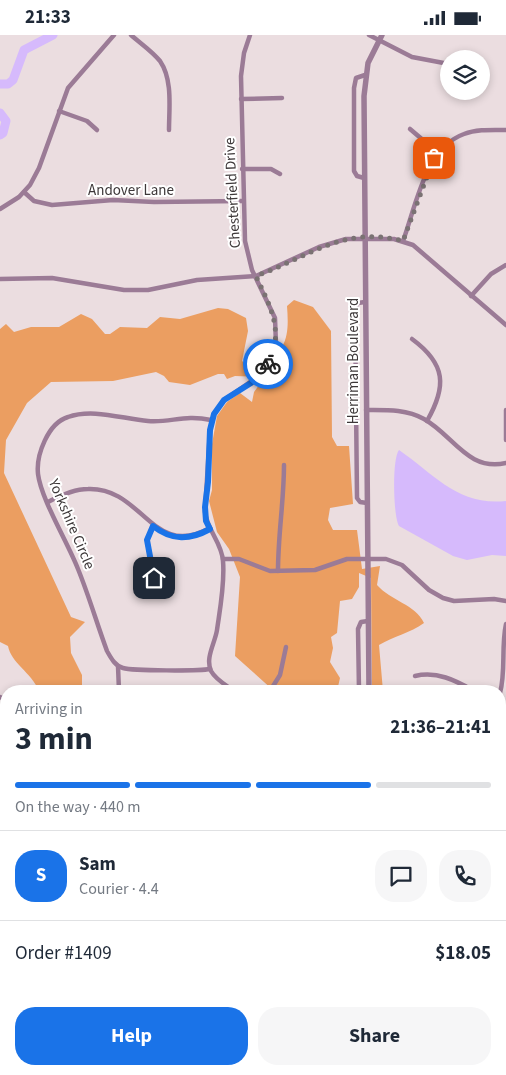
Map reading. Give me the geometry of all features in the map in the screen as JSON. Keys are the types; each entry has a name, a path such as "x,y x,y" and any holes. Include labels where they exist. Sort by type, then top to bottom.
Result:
{"street":[{"path":"0,209 24,192 39,167 68,88 114,35"},
{"path":"131,35 156,57 163,68 168,90 169,130"},
{"name":"Chesterfield Drive","path":"210,669 210,656 217,629 223,559 218,542 206,521 205,507 212,420 224,400 251,383 263,371 276,345 275,318 256,276 245,241 241,99 242,65 250,35"},
{"path":"369,35 380,38 412,57 440,62"},
{"name":"Herriman Boulevard","path":"369,685 364,178 366,75 371,54 380,38"},
{"path":"364,178 357,176 354,171 354,88 356,77 366,75"},
{"path":"241,99 282,98"},
{"path":"59,111 87,121 97,130"},
{"path":"410,129 437,152"},
{"path":"403,241 429,167 437,152 464,134 479,131 506,131"},
{"path":"242,169 271,169 280,174"},
{"name":"Andover Lane","path":"24,192 34,201 52,205 113,200 154,203 243,201"},
{"path":"0,279 52,277 130,291 148,290 197,280 256,276 328,243 365,238 403,241 423,254 506,325"},
{"path":"471,296 491,274 506,265"},
{"path":"366,302 358,303 355,308 357,498 360,502 367,503"},
{"path":"412,339 433,358 441,380 440,398 428,421"},
{"path":"506,409 506,440"},
{"path":"366,410 399,411 428,421 470,459 493,465 506,463"},
{"name":"Yorkshire Circle","path":"118,666 107,651 78,568 48,502 40,481 39,459 52,429 64,418 88,415 147,421 190,416 212,420"},
{"path":"278,571 278,536 284,493 284,465"},
{"path":"48,502 79,489 106,491 132,504 153,526 169,535 180,538 197,535 210,529"},
{"path":"153,526 147,540 157,594"},
{"path":"223,559 239,559 266,570 278,571 319,570 347,559 386,559 402,565 437,596 448,600 494,599 506,601"},
{"path":"359,685 358,629 362,622 368,621"},
{"path":"502,685 505,673 504,635 506,624"},
{"path":"274,685 280,675 286,647"},
{"path":"119,685 118,666 127,669 195,671 210,669 218,680 225,685"},
{"path":"414,676 426,673 441,676 461,685"}],"shaded area":[{"path":"294,300 313,307 331,331 332,437 337,446 349,446 353,504 330,508 328,520 333,530 357,530 362,569 380,566 377,585 415,611 424,623 379,645 382,685 372,685 371,578 359,573 359,587 352,599 340,601 337,633 331,637 333,648 330,662 340,678 338,685 267,685 235,656 240,577 229,549 217,532 209,501 212,490 212,444 217,416 227,402 240,393 252,402 254,392 265,377 235,376 227,379 224,374 218,374 190,385 169,382 164,376 156,372 113,381 51,382 27,403 6,440 4,473 71,617 85,622 70,637 71,653 82,675 82,685 36,685 13,658 8,646 0,642 0,329 6,324 14,332 31,327 59,327 81,314 92,319 105,334 110,334 120,327 147,328 160,317 180,319 218,308 228,309 246,318 248,331 242,361 247,365 271,369 286,337 288,322 287,306"},
{"path":"399,450 448,487 461,494 474,499 506,501 506,556 492,555 467,560 453,556 399,526 395,511 394,487 395,464"}],"waterway":[{"path":"0,84 8,84 13,80 24,50 53,35"},
{"path":"0,113 6,121 3,133 0,135"}],"way so far":[{"path":"268,364 276,345 276,324 272,310 256,276 328,243 356,238 389,238 403,241 429,167 434,158"}],"route":[{"path":"154,578 147,540 147,536 153,526 169,535 180,538 191,537 210,529 205,517 205,507 212,420 216,410 224,400 251,383 268,364"}]}
